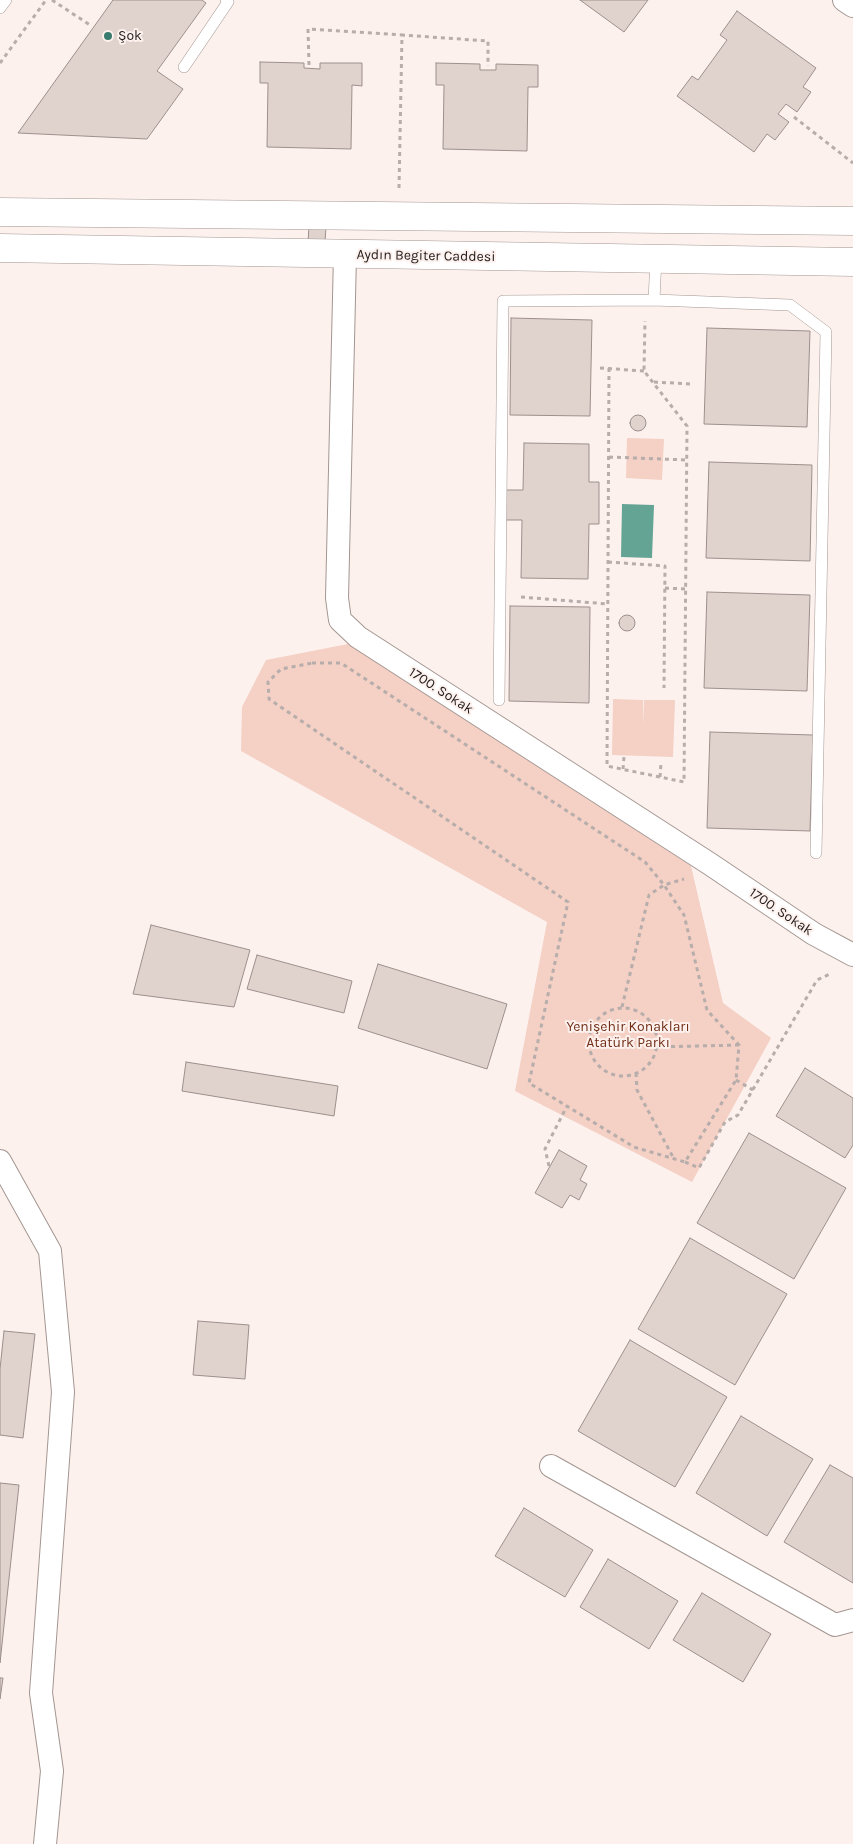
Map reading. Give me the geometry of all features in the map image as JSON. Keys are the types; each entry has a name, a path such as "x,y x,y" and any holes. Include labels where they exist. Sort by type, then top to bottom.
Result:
{"street":[{"path":"844,0 853,6"},
{"path":"0,212 853,221"},
{"name":"Aydın Begiter Caddesi","path":"0,248 853,262"},
{"name":"1700. Sokak","path":"345,255 337,598 340,620 358,637 710,864 814,934 853,955"},
{"path":"0,1161 50,1251 64,1392 41,1693 52,1771 45,1844"},
{"path":"551,1466 835,1625 853,1620"}],"lane":[{"path":"0,8 6,0"},
{"path":"184,67 228,2 226,0"},
{"path":"654,300 656,259"},
{"path":"499,700 503,301 654,300 790,305 826,332 816,853"}],"path":[{"path":"0,63 46,0"},
{"path":"52,0 90,25"},
{"path":"309,65 308,29 488,41 488,66"},
{"path":"398,216 402,35"},
{"path":"794,116 853,163"},
{"path":"609,368 607,766 684,782 687,426 644,371 646,317 654,300"},
{"path":"600,368 644,371"},
{"path":"653,382 691,384"},
{"path":"609,457 687,460"},
{"path":"608,562 665,566 664,688"},
{"path":"665,588 686,590"},
{"path":"500,595 608,604"},
{"path":"685,1162 736,1080 740,1045 707,1010 684,916 646,862 341,663 312,663 281,668 268,682 269,699 568,902 528,1084 634,1147 699,1168 726,1122 738,1115 817,980 835,971"},
{"path":"623,769 624,757"},
{"path":"660,777 661,762"},
{"path":"622,1007 649,895 664,885 700,874 710,864"},
{"path":"622,1007 639,1012 652,1023 657,1040 654,1057 642,1070 625,1076 608,1073 594,1061 588,1043 592,1026 604,1013 622,1007"},
{"path":"656,1047 740,1045"},
{"path":"636,1073 637,1090 674,1159"},
{"path":"736,1080 753,1090"},
{"path":"549,1166 545,1150 567,1106"}],"green space":[{"path":"627,438 664,439 662,480 626,478"},
{"name":"Yenişehir Konakları Atatürk Parkı","path":"348,644 691,866 723,1003 771,1038 692,1182 515,1091 547,922 241,751 242,707 266,660"},
{"path":"613,699 643,700 643,726 644,700 675,700 673,757 612,755"}],"shaded area":[{"path":"622,504 654,505 652,558 621,557"}],"building":[{"path":"113,0 202,0 206,3 157,71 183,89 147,139 18,133"},
{"path":"580,0 648,0 624,32"},
{"path":"737,11 816,68 803,87 811,92 797,112 786,104 778,114 789,122 775,140 767,134 754,152 677,96 692,76 698,80 727,40 720,35"},
{"path":"260,62 304,63 304,68 320,69 320,63 362,63 362,86 352,85 351,149 267,147 268,83 260,83"},
{"path":"436,63 480,64 480,70 496,70 496,64 538,65 538,87 528,87 527,151 443,149 444,85 436,85"},
{"path":"309,226 326,227 325,242 308,242"},
{"path":"511,318 592,320 590,416 510,415"},
{"path":"707,328 810,331 807,427 704,424"},
{"path":"638,415 644,417 646,423 644,429 638,431 632,429 630,423 632,417"},
{"path":"524,443 589,444 589,482 599,482 599,524 589,524 588,579 521,578 522,520 504,520 505,490 523,490"},
{"path":"709,462 812,465 810,561 706,558"},
{"path":"707,592 810,595 807,691 704,688"},
{"path":"510,606 590,607 589,703 509,701"},
{"path":"627,615 633,617 635,623 633,629 627,631 621,629 619,623 621,617"},
{"path":"710,732 813,735 810,831 707,828"},
{"path":"151,925 250,950 234,1007 133,994"},
{"path":"257,955 352,981 344,1013 247,989"},
{"path":"378,964 507,1004 487,1069 358,1028"},
{"path":"186,1062 338,1086 334,1116 182,1091"},
{"path":"805,1068 853,1098 853,1145 845,1158 776,1116"},
{"path":"749,1133 846,1188 794,1279 697,1223"},
{"path":"559,1150 587,1166 580,1180 587,1184 579,1200 570,1195 562,1208 535,1193"},
{"path":"690,1238 787,1294 735,1385 638,1329"},
{"path":"198,1321 249,1325 245,1379 193,1375"},
{"path":"4,1331 35,1334 23,1438 0,1435 0,1369"},
{"path":"630,1340 727,1397 675,1487 578,1431"},
{"path":"741,1416 813,1459 767,1536 696,1493"},
{"path":"830,1465 853,1478 853,1583 784,1542"},
{"path":"0,1483 19,1485 0,1663"},
{"path":"524,1508 593,1550 565,1597 495,1556"},
{"path":"608,1559 678,1601 649,1649 580,1607"},
{"path":"702,1593 771,1634 743,1682 673,1640"},
{"path":"0,1678 3,1678 0,1699"}],"place":[{"name":"Şok","path":"108,36"}]}
